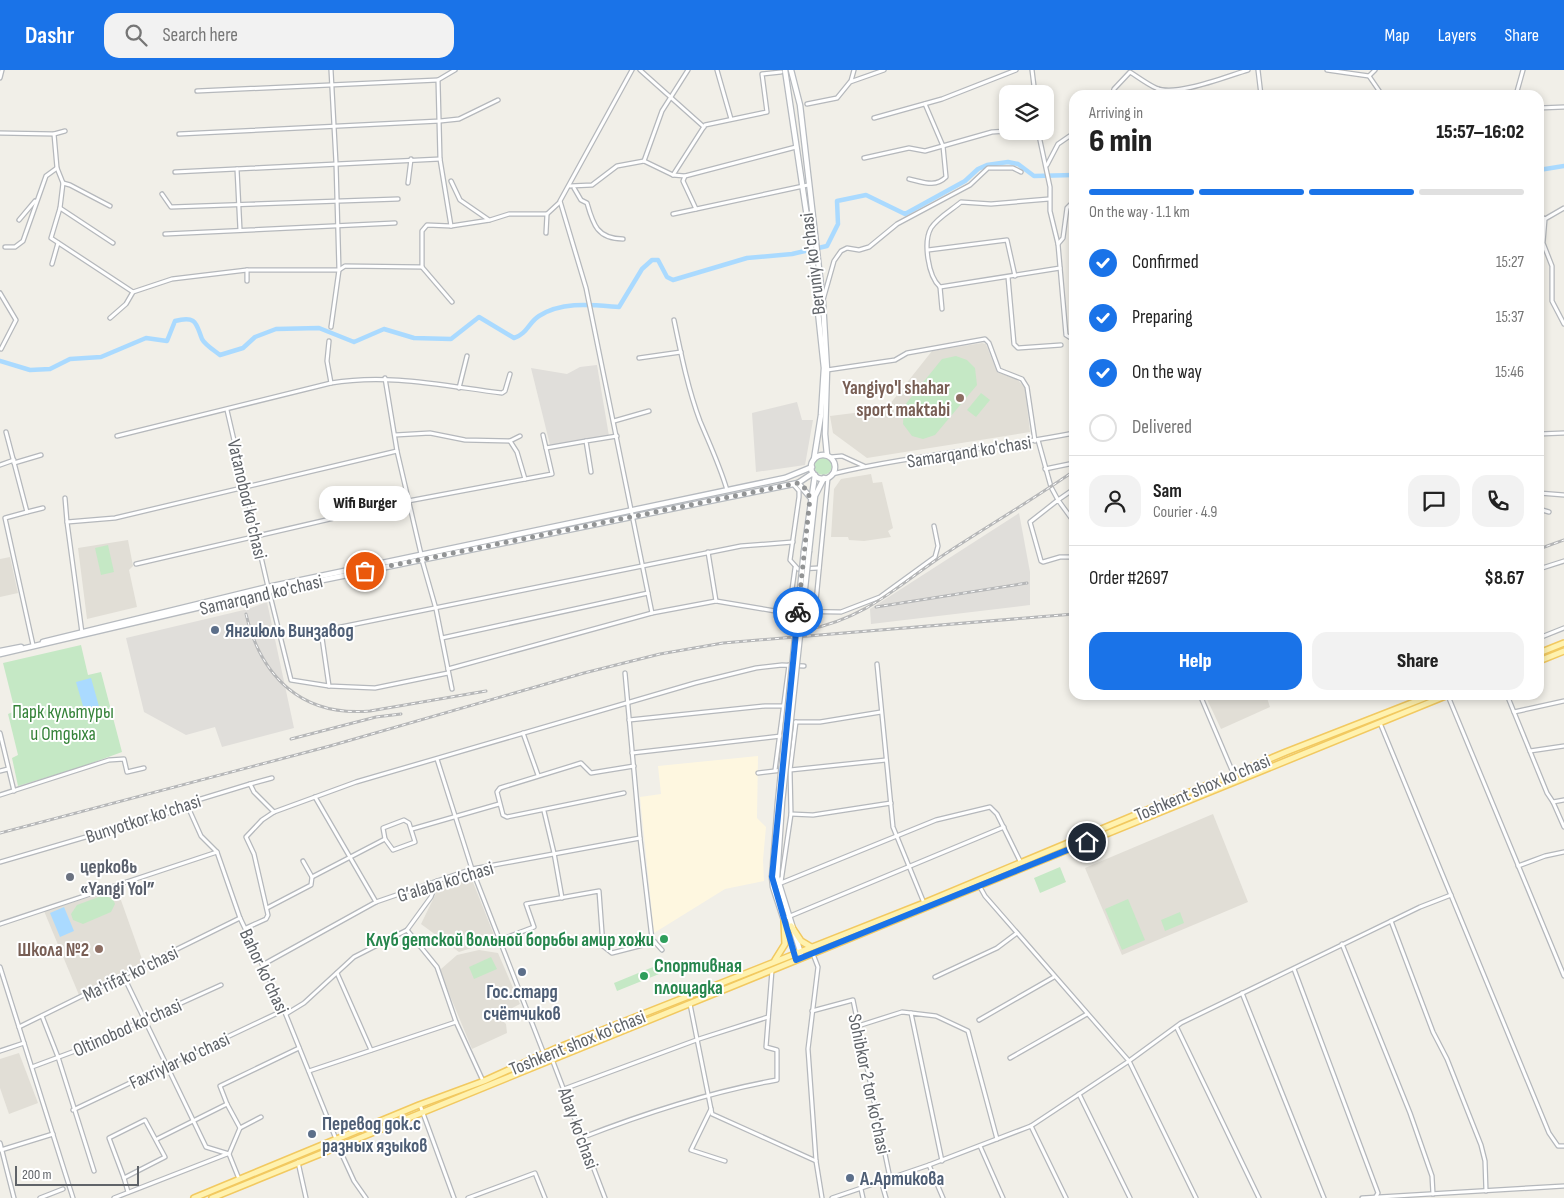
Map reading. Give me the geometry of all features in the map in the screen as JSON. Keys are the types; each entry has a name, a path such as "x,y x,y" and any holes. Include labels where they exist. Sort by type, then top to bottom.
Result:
{"main road":[{"name":"Beruniy ko'chasi","path":"792,70 801,115 805,185"},
{"name":"Beruniy ko'chasi","path":"784,72 791,118 805,185 812,237 827,370 825,426 829,456 835,464 815,496 806,551"},
{"path":"784,72 789,72 794,76"},
{"path":"791,118 797,123 801,115"},
{"name":"Beruniy ko'chasi","path":"797,955 791,926 774,877 810,498 814,474 812,467 820,415 824,368 820,303"},
{"path":"814,459 820,455 829,456"},
{"name":"Samarqand ko'chasi","path":"0,653 269,589 785,478 812,467"},
{"path":"814,474 828,477"},
{"name":"Samarqand ko'chasi","path":"421,557 798,483 814,474"},
{"path":"798,483 806,489 810,498"},
{"name":"Samarqand ko'chasi","path":"0,653 82,635"},
{"path":"1544,651 1564,643"},
{"path":"1544,659 1564,651"},
{"name":"Toshkent shox ko'chasi","path":"194,1198 420,1104 484,1081 546,1053 772,970 812,947 1420,700"},
{"name":"Toshkent shox ko'chasi","path":"212,1198 222,1196 298,1161 486,1087 690,1003 706,993 772,963 797,955 803,958 1435,700"},
{"name":"Beruniy ko'chasi","path":"778,885 783,920 797,955"},
{"path":"772,963 784,947 783,920"},
{"path":"791,926 801,941 812,947"},
{"path":"546,1053 549,1060"},
{"path":"336,1139 338,1145"}],"street":[{"path":"0,78 2,70"},
{"path":"330,327 338,270 336,163 331,70"},
{"path":"197,91 438,80 455,70"},
{"path":"546,233 547,214 572,187 632,70"},
{"path":"640,70 704,128"},
{"path":"644,161 662,112 688,70"},
{"path":"718,70 732,119"},
{"path":"798,97 806,104 837,98 850,82 854,70"},
{"path":"850,82 884,70"},
{"path":"874,118 925,104 1016,70"},
{"path":"1032,70 1033,85"},
{"path":"1114,90 1130,72 1158,89 1189,88 1248,70"},
{"path":"1258,70 1260,90"},
{"path":"1327,70 1370,76 1379,90"},
{"path":"1370,76 1375,70"},
{"path":"1517,90 1523,70"},
{"path":"673,175 706,125 767,112 762,74 784,72"},
{"path":"438,80 440,159 451,226"},
{"path":"179,134 459,119 498,100"},
{"path":"801,115 806,104"},
{"path":"909,179 934,185 940,183 946,177 944,146 925,104"},
{"path":"1544,108 1564,107"},
{"path":"0,133 54,134 65,131"},
{"path":"864,158 909,148 925,151 999,132"},
{"path":"54,134 57,168 63,183 60,208 51,235 53,240 133,292"},
{"path":"1047,166 1058,144 1069,136"},
{"path":"1039,140 1042,157 1047,166 1049,199 1058,244 1066,335 1069,337"},
{"path":"572,187 592,185 617,166 644,161 673,175 685,176 797,147"},
{"path":"408,183 410,159"},
{"path":"175,172 440,159"},
{"path":"5,248 15,247 23,241 46,176 57,168"},
{"path":"237,168 240,230"},
{"path":"820,303 834,261 841,251 847,248 859,250 869,247 897,224 970,185 988,168 1013,168 1021,172"},
{"path":"685,176 683,181 696,209"},
{"path":"451,181 460,200 490,220"},
{"path":"63,183 110,206"},
{"path":"673,214 805,185"},
{"path":"572,187 581,200 587,203 594,226 611,239 623,239"},
{"path":"162,194 167,204 171,207 398,199"},
{"path":"19,220 37,199"},
{"path":"942,309 940,287 934,281 926,256 931,228 961,202 991,204 1049,199"},
{"path":"560,201 586,288 652,613"},
{"path":"1058,244 1063,238 1067,208 1069,206"},
{"path":"60,208 113,243"},
{"path":"1544,219 1564,208"},
{"path":"452,302 422,267 423,228 427,225 451,226 490,220 509,214 547,214"},
{"path":"165,234 396,223"},
{"path":"928,250 1007,240 1014,276"},
{"path":"52,264 58,244"},
{"path":"1544,246 1552,266 1552,301 1564,324"},
{"path":"110,318 126,304 133,292 172,279 247,270 338,270 345,266 422,267"},
{"path":"940,287 1060,268"},
{"path":"247,270 247,281"},
{"path":"1008,277 1014,344 1018,348 1061,345"},
{"path":"0,293 16,320 1,349"},
{"path":"674,320 700,420 720,465 727,490"},
{"path":"827,370 895,360 907,353 985,339 989,343 999,370 1022,378 1028,387 1037,441 1045,469 1051,487 1069,514"},
{"path":"329,341 327,361 331,383"},
{"path":"639,358 681,352"},
{"path":"459,388 467,356"},
{"path":"117,436 331,383 359,378 385,378 502,393 505,391 510,374"},
{"path":"385,378 397,450 421,557 436,609 452,689"},
{"name":"Vatanobod ko'chasi","path":"227,410 290,680 330,686 375,688 448,671 652,613 716,601 789,611 841,612 880,597 935,557 938,546 934,526"},
{"path":"614,421 649,411"},
{"path":"6,432 27,512"},
{"path":"395,435 430,433 465,440 510,441 520,436"},
{"path":"1544,434 1564,433"},
{"name":"Samarqand ko'chasi","path":"828,477 865,466 1037,441 1069,434"},
{"path":"136,564 408,501 552,474 543,435"},
{"path":"546,448 617,436"},
{"path":"510,441 517,452 525,479"},
{"path":"586,441 591,472"},
{"path":"68,522 115,518 246,488 397,450"},
{"path":"0,465 41,456"},
{"path":"829,456 842,456 865,466"},
{"path":"1045,469 1069,464"},
{"name":"Beruniy ko'chasi","path":"815,612 828,477"},
{"path":"789,611 795,568 790,560 799,497 798,491 792,484"},
{"path":"1069,492 1030,522 1039,558 1043,562 1060,557 1069,557"},
{"path":"1544,493 1564,495"},
{"path":"65,498 82,635"},
{"path":"33,645 5,518 43,508"},
{"path":"1544,510 1549,512"},
{"path":"330,686 322,631 708,552 741,546 793,542"},
{"path":"708,552 716,601"},
{"path":"1544,568 1564,561"},
{"path":"795,568 819,568"},
{"path":"442,638 648,593"},
{"path":"1544,636 1564,628"},
{"path":"877,664 886,760 897,836 924,902"},
{"path":"775,770 789,665"},
{"path":"246,928 268,918 254,854 246,837 262,820 274,812 315,796 627,702 756,668 789,665 804,666"},
{"path":"625,673 640,838 652,939 662,950"},
{"path":"1202,700 1234,775"},
{"path":"1450,700 1564,976"},
{"path":"1509,700 1547,793 1564,827"},
{"path":"1514,712 1564,701"},
{"path":"629,720 765,706 783,706"},
{"path":"783,720 820,722 881,712"},
{"path":"778,885 791,814 790,770 796,722"},
{"path":"1380,722 1549,1133 1558,1146 1564,1146"},
{"path":"0,733 14,791"},
{"path":"523,733 538,775"},
{"path":"632,753 781,736"},
{"path":"1530,751 1564,746"},
{"path":"0,794 110,760 124,759 128,772 144,768"},
{"path":"437,760 472,869 546,1053"},
{"path":"758,773 886,760"},
{"path":"624,793 508,817 503,815 497,792 500,788 581,763 592,773 634,766"},
{"path":"0,771 8,769"},
{"name":"Bunyotkor ko'chasi","path":"0,862 188,807 191,802 272,778"},
{"path":"250,784 254,792 274,812"},
{"path":"315,796 376,902"},
{"path":"1553,802 1564,800"},
{"path":"791,814 813,815 891,803"},
{"path":"412,829 499,804"},
{"name":"Bahor ko'chasi","path":"188,807 201,836 216,852 240,918 264,964 286,1014 336,1139"},
{"path":"778,885 936,820 990,807 997,814 1021,863"},
{"path":"544,810 562,898"},
{"path":"407,820 412,829 415,842 396,850 391,849 385,839 382,830 385,827 407,820"},
{"path":"783,920 788,916 1004,827"},
{"name":"G’alaba ko’chasi","path":"264,964 376,902 472,869 640,838"},
{"path":"312,877 385,839"},
{"path":"0,924 216,852"},
{"path":"1518,866 1545,856 1564,852"},
{"path":"267,908 311,885 312,877 303,861"},
{"path":"286,1014 304,1003 354,957 407,930 431,897 437,881"},
{"path":"980,887 985,896 1129,1062 1196,1198"},
{"path":"500,940 534,927 526,904 599,892 603,946 612,953 655,942"},
{"path":"832,1198 942,1161 1031,1126 1129,1062 1177,1028 1181,1023 1342,944 1451,895"},
{"name":"Ma'rifat ko'chasi","path":"19,1027 124,977 240,918"},
{"path":"1392,921 1433,1032 1447,1059 1481,1145 1485,1160 1486,1191"},
{"path":"407,930 437,966 456,1022 484,1081"},
{"path":"935,976 997,948 1017,933"},
{"path":"1342,944 1410,1113 1432,1176 1433,1194"},
{"path":"813,954 818,967 808,1048 816,1161 822,1198"},
{"path":"0,967 73,1198"},
{"path":"1294,968 1378,1193 1375,1198"},
{"path":"581,1138 660,1108 708,1094 777,1080 776,1050 766,1047 772,970"},
{"path":"337,973 371,1050"},
{"path":"124,977 191,1121 206,1147 229,1154"},
{"path":"979,1020 1054,977"},
{"name":"Oltinobod ko'chasi","path":"32,1067 221,985"},
{"path":"1242,993 1324,1198"},
{"name":"Sohibkor 2 tor ko'chasi","path":"812,1011 853,1000 890,1178"},
{"path":"690,1003 699,1040 712,1114 717,1118 816,1161"},
{"name":"Faxriylar ko'chasi","path":"73,1110 284,1010"},
{"path":"858,1026 902,1012 936,1016 968,1031 997,1140"},
{"path":"911,1013 942,1161"},
{"path":"1010,1058 1087,1014"},
{"path":"42,1016 58,1057 73,1110 94,1171"},
{"path":"564,1089 768,1017"},
{"path":"309,1071 456,1022"},
{"path":"1177,1028 1258,1198"},
{"path":"0,1051 24,1043"},
{"path":"240,1128 220,1089 223,1084 299,1048"},
{"name":"Abay ko'chasi","path":"549,1060 564,1089 605,1198"},
{"path":"1079,1094 1130,1198"},
{"path":"156,1139 227,1104"},
{"path":"420,1104 454,1198"},
{"path":"711,1109 691,1150 725,1161"},
{"path":"240,1180 229,1154 240,1128 261,1117"},
{"path":"124,1178 165,1156 145,1120 108,1138 128,1192"},
{"path":"1031,1126 1066,1198"},
{"path":"1,1150 53,1134"},
{"path":"0,1144 14,1198"},
{"path":"338,1145 354,1181 366,1198"},
{"path":"980,1146 1003,1198"},
{"path":"114,1198 229,1154"},
{"path":"298,1161 306,1198"},
{"path":"929,1165 943,1198"},
{"path":"468,1198 534,1173 537,1174 545,1198"},
{"name":"Sohibkor 2 tor ko'chasi","path":"881,1181 886,1198"},
{"path":"1362,1198 1564,1186"},
{"path":"40,1198 63,1189"},
{"path":"861,1189 863,1198"}],"shaded area":[{"name":"Yangiyo'l shahar sport maktabi","path":"982,343 986,344 997,372 1018,380 1025,388 1030,432 867,458 833,433 830,416 886,409 932,351"},
{"path":"597,365 609,436 550,445 531,368 567,374 580,367"},
{"path":"797,402 802,420 813,420 805,465 756,472 752,413"},
{"path":"871,474 873,483 882,482 893,528 888,531 891,537 864,541 849,540 848,537 831,537 834,489 841,479"},
{"path":"1019,513 1030,572 1030,605 871,624 870,609"},
{"path":"128,540 133,566 129,570 137,607 87,619 78,548"},
{"path":"10,557 18,593 0,597 0,559"},
{"path":"267,602 294,728 222,747 215,727 186,735 144,712 126,638 248,609"},
{"path":"1207,700 1268,700 1270,707 1221,729"},
{"path":"758,756 757,818 766,827 763,860 764,881 725,889 654,933 640,797 661,794 658,766"},
{"path":"1213,814 1248,902 1122,955 1085,868"},
{"path":"469,872 496,940 459,952 421,924 442,881"},
{"name":"Школа №2","path":"117,889 143,962 79,995 44,911"},
{"path":"479,950 498,953 520,1004 497,1016 506,1024 507,1033 472,1049 441,974 441,969 457,955"},
{"path":"19,1053 38,1103 9,1114 0,1088 0,1059"}],"green space":[{"path":"956,356 967,360 975,368 977,385 935,435 923,439 912,436 903,424 904,406 942,359"},
{"path":"981,393 990,400 976,417 967,410"},
{"path":"823,457 829,460 832,466 829,472 823,475 817,472 814,466 817,460"},
{"path":"108,545 114,572 101,575 95,548"},
{"name":"Парк культуры и Отдыха","path":"81,645 88,675 101,672 122,752 81,767 18,786 12,758 18,755 8,714 15,711 3,663"},
{"path":"1060,867 1066,882 1040,893 1034,878"},
{"path":"104,895 113,899 115,904 111,912 83,924 73,920 71,914 77,905"},
{"path":"1128,899 1145,940 1122,950 1105,909"},
{"path":"1180,912 1184,923 1165,931 1161,920"},
{"path":"491,957 497,969 474,979 469,967"},
{"name":"Спортивная площадка","path":"670,960 674,968 617,991 614,983"}],"water":[{"path":"91,678 100,710 85,713 76,682"},
{"path":"64,907 74,931 60,937 50,913"}],"waterway":[{"path":"0,361 30,370 50,369 70,359 101,357 146,338 167,341 175,321 182,319 192,320 197,325 205,343 220,355 243,348 255,337 276,329 319,328 354,342 384,329 414,338 451,339 479,317 514,338 522,334 539,316 558,308 578,305 619,307 642,269 652,260 658,260 667,277 673,280 747,258 792,254 827,246 838,224 837,201 866,195 905,214 965,181 978,169 987,165 1008,162 1018,164 1034,176 1069,175"},
{"path":"1544,169 1564,166"}],"railway":[{"path":"806,630 847,618 880,600 945,554 1069,474"},
{"path":"1544,547 1564,540"},
{"path":"876,607 1027,583"},
{"path":"246,614 262,657 274,674 288,689 305,700 324,707 346,711 370,711 486,691"},
{"path":"0,833 330,746 584,673 660,654 723,643 1069,614"},
{"path":"291,739 376,717 401,714"}],"way so far":[{"path":"365,571 798,483 806,489 810,498 798,612"}],"place":[{"name":"Yangiyo'l shahar sport maktabi","path":"960,398"},
{"name":"Wifi Burger","path":"365,571"},
{"name":"Янгиюль Винзавод","path":"215,630"},
{"name":"церковь «Yangi Yol”","path":"70,877"},
{"name":"Клуб детской вольной борьбы амир хожи","path":"664,939"},
{"name":"Школа №2","path":"99,949"},
{"name":"Гос.стард счётчиков","path":"522,972"},
{"name":"Спортивная площадка","path":"644,976"},
{"name":"Перевод док.с разных языков","path":"312,1134"},
{"name":"А.Артикова","path":"850,1178"}],"route":[{"path":"798,612 772,858 773,887 796,960 1087,842"}]}
